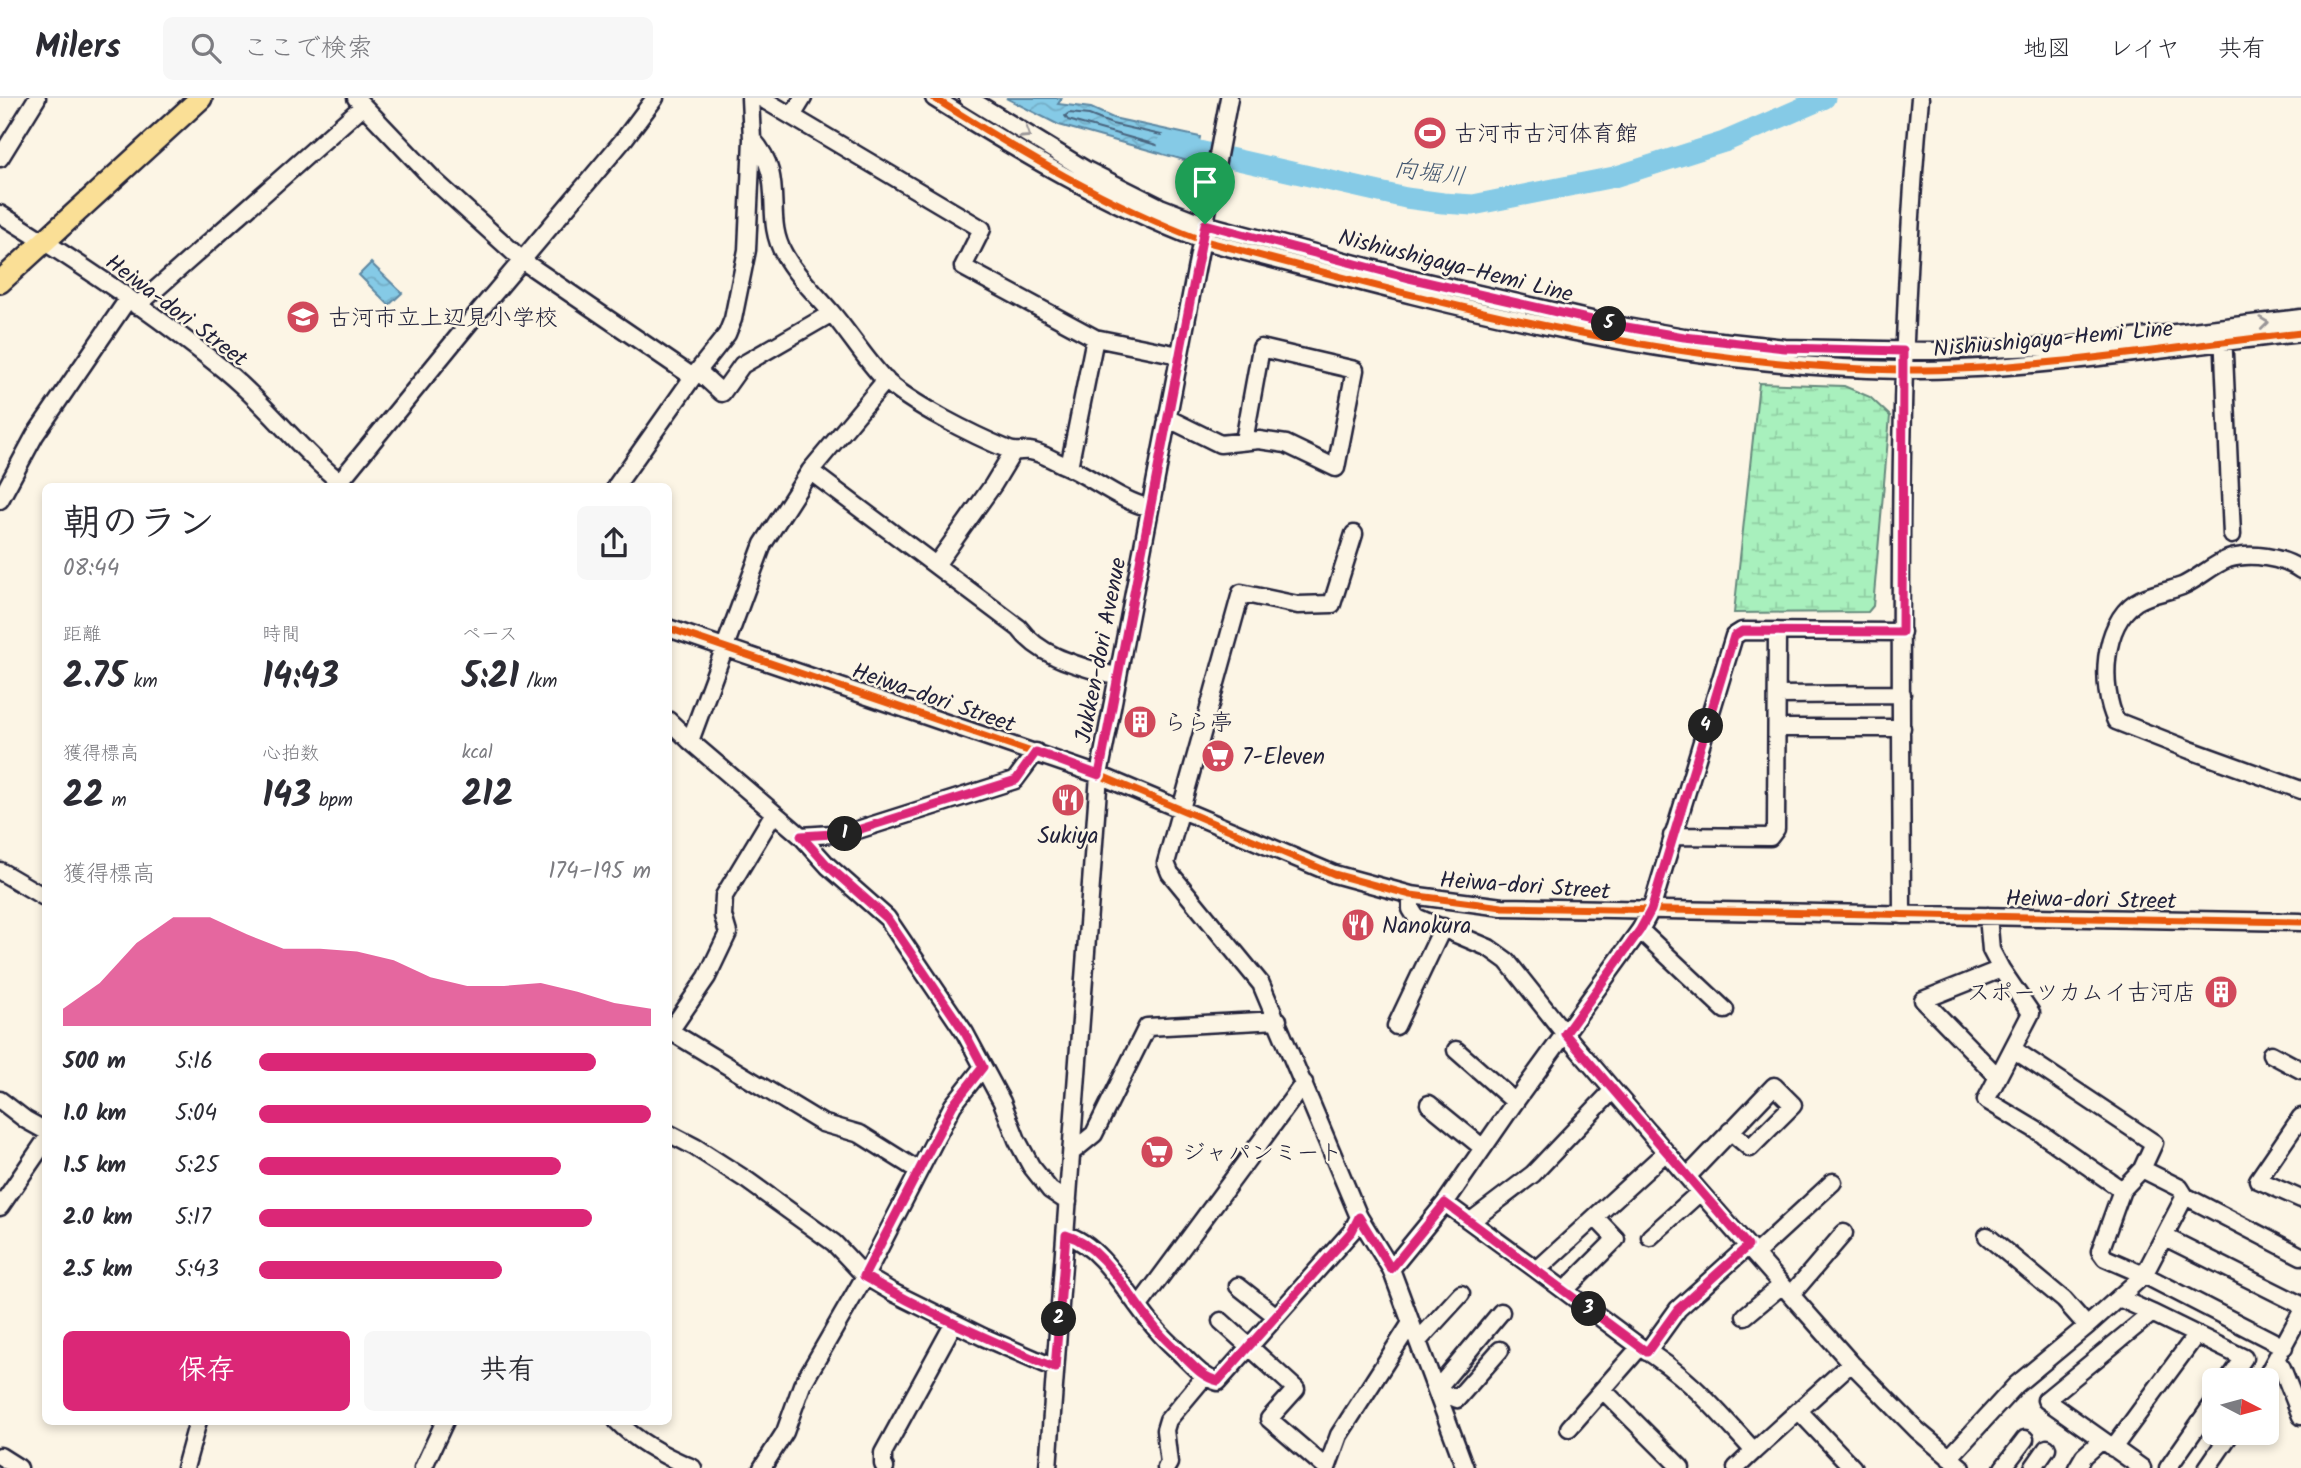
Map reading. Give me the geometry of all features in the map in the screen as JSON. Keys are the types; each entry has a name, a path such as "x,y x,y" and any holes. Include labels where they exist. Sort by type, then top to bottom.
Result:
{"main road":[{"path":"0,282 201,98"}],"street":[{"path":"0,158 37,98"},
{"path":"342,483 655,98"},
{"path":"618,483 727,334 733,319 747,250 750,98"},
{"path":"761,98 982,229 964,267 1095,338 1180,355"},
{"path":"792,116 803,98"},
{"name":"Nishiushigaya-Hemi Line","path":"934,98 1041,164 1114,204 1161,225 1203,232 1609,324 1696,338 1785,348 1903,351 2007,350 2223,334 2301,333"},
{"name":"Nishiushigaya-Hemi Line","path":"968,98 1086,170 1203,232 1486,313 1684,352 1780,364 1903,370 2063,361 2301,318"},
{"name":"Jukken-dori Avenue","path":"1048,1468 1099,775 1229,98"},
{"path":"1902,915 1903,351 1910,204 1920,98"},
{"path":"0,500 35,435 132,302 359,102 435,181 523,261 722,393 742,365 832,313"},
{"path":"751,139 761,149 769,164 779,244 790,263 886,380 916,402 1013,452 1031,451 1069,467 1136,505 1150,508"},
{"name":"Heiwa-dori Street","path":"0,214 44,241 220,366 338,483"},
{"path":"2223,334 2232,535"},
{"path":"1069,467 1095,338"},
{"path":"1167,418 1220,444 1259,440 1286,444 1336,468 1355,370 1261,348 1244,441"},
{"path":"690,741 763,544 810,471 886,380"},
{"path":"936,565 1013,452"},
{"path":"810,471 1019,628 1029,641 1041,650 1118,677"},
{"path":"1354,534 1332,604 1298,605 1241,593 1166,863 1170,873 1261,984 1359,1217 1391,1269 1465,1468"},
{"path":"2301,570 2280,560 2245,557 2228,559 2183,586 2136,602 2115,628 2107,672 2110,708 2116,721 2301,790"},
{"name":"Heiwa-dori Street","path":"672,629 1036,752 1099,775 1308,865 1411,895 1503,907 2301,922"},
{"path":"1391,1269 1445,1203 1640,930 1651,910 1734,636 1742,631 1902,632"},
{"path":"1672,835 1770,837 1776,829 1777,631"},
{"path":"1777,695 1902,694"},
{"path":"672,724 801,836 828,866 887,918 965,1033 1002,1102 1031,1166 1050,1190 1068,1202"},
{"path":"1777,728 1902,728"},
{"path":"801,836 848,833 1016,780 1036,752"},
{"path":"672,1028 707,977 728,933 723,916 724,896 774,813"},
{"path":"0,871 42,896"},
{"path":"1411,895 1411,909 1416,917 1498,953 1687,1177 1851,1363 1892,1406 1962,1468"},
{"path":"1988,916 1991,950 2001,970 2031,1013 1986,1100 2036,1129 2122,1190"},
{"path":"1396,1026 1443,927"},
{"path":"1640,930 1725,1010"},
{"path":"1998,1077 1923,1000 2001,970"},
{"path":"1072,1152 1094,1134 1147,1027 1278,1020"},
{"path":"672,1034 822,1123 860,1134 919,1171"},
{"path":"2013,1049 2154,1143 2142,1169 2122,1190 2100,1251 2105,1258 2144,1275 2280,1354"},
{"path":"1456,1050 1515,1102"},
{"path":"2272,1054 2301,1070"},
{"path":"762,1468 785,1432 802,1385 864,1276 953,1105 983,1067"},
{"path":"1139,1306 1304,1083"},
{"path":"1471,1222 1533,1174 1613,1090"},
{"path":"0,1100 42,1129"},
{"path":"1429,1104 1483,1147"},
{"path":"2301,1118 2258,1180 2301,1199"},
{"path":"1687,1177 1730,1131"},
{"path":"672,1135 748,1181 834,1243 864,1276 954,1322 1055,1368"},
{"path":"0,1207 42,1146"},
{"path":"1537,1270 1666,1152"},
{"path":"2142,1169 2180,1188 2185,1196 2301,1256"},
{"path":"1569,1428 1678,1309 1833,1182"},
{"path":"1650,1237 1700,1192"},
{"path":"1949,1458 2016,1385 2144,1275 2185,1196"},
{"path":"1445,1203 1692,1384 1754,1451"},
{"path":"1066,1235 1081,1240 1091,1249 1156,1330 1204,1377 1218,1381 1352,1231 1359,1217"},
{"path":"1565,1290 1616,1239 1595,1217"},
{"path":"1745,1316 1786,1290 1844,1233"},
{"path":"1987,1236 2064,1300 2087,1326"},
{"path":"2165,1237 2301,1305"},
{"path":"1238,1286 1276,1316"},
{"path":"1418,1341 1461,1294"},
{"path":"2119,1298 2244,1358 2237,1368"},
{"path":"1436,1391 1501,1312"},
{"path":"2142,1468 2046,1400 2152,1313"},
{"path":"2272,1368 2301,1313"},
{"path":"1221,1321 1296,1389 1269,1419 1326,1468 1339,1435 1411,1323"},
{"path":"885,1468 883,1453 954,1322"},
{"path":"2077,1468 2084,1456 2108,1444 2196,1335"},
{"path":"1436,1391 1457,1399 1500,1350"},
{"path":"2280,1354 2282,1368 2301,1416"},
{"path":"1736,1468 1851,1363"},
{"path":"1166,1468 1169,1463 1165,1430 1168,1420 1204,1377"},
{"path":"1604,1391 1681,1468"},
{"path":"1800,1411 1853,1468"},
{"path":"2168,1468 2202,1419"},
{"path":"185,1468 197,1425"},
{"path":"423,1468 443,1425"},
{"path":"621,1425 669,1464 693,1468"},
{"path":"2003,1468 2025,1439"},
{"path":"2207,1468 2222,1446"},
{"path":"2034,1468 2046,1448"},
{"path":"0,1456 19,1468"}],"green space":[{"path":"1759,383 1844,386 1870,397 1890,416 1873,606 1868,612 1734,613"}],"water":[{"path":"1006,98 1062,98 1058,104 1091,108 1113,118 1200,137 1195,163 1059,125"},
{"path":"371,263 402,293 389,305 359,275"}],"waterway":[{"name":"向堀川","path":"1168,144 1406,198 1473,205 1614,177 1724,142 1825,98"}],"cycle path":[{"path":"934,98 1031,157 1097,193 1201,240 1460,306 1634,343 1810,366 1899,370 2000,367 2301,333"},
{"path":"672,629 1099,775 1334,874 1411,895 1502,907 2301,922"}],"place":[{"name":"古河市古河体育館","path":"1430,133"},
{"name":"古河市立上辺見小学校","path":"303,317"},
{"name":"らら亭","path":"1140,722"},
{"name":"7-Eleven","path":"1218,756"},
{"name":"Sukiya","path":"1068,800"},
{"name":"Nanokura","path":"1358,925"},
{"name":"スポーツカムイ古河店","path":"2221,992"},
{"name":"ジャパンミート","path":"1157,1152"}],"route":[{"path":"1205,224 1409,278 1609,324 1684,337 1785,348 1903,351 1902,632 1742,631 1734,636 1651,910 1640,930 1565,1034 1748,1246 1678,1309 1647,1352 1445,1203 1391,1269 1359,1217 1352,1231 1218,1381 1204,1377 1156,1330 1091,1249 1074,1237 1066,1235 1055,1368 983,1337 864,1276 953,1105 983,1067 965,1033 887,918 828,866 801,836 848,833 1016,780 1036,752 1099,775 1205,224"}]}
